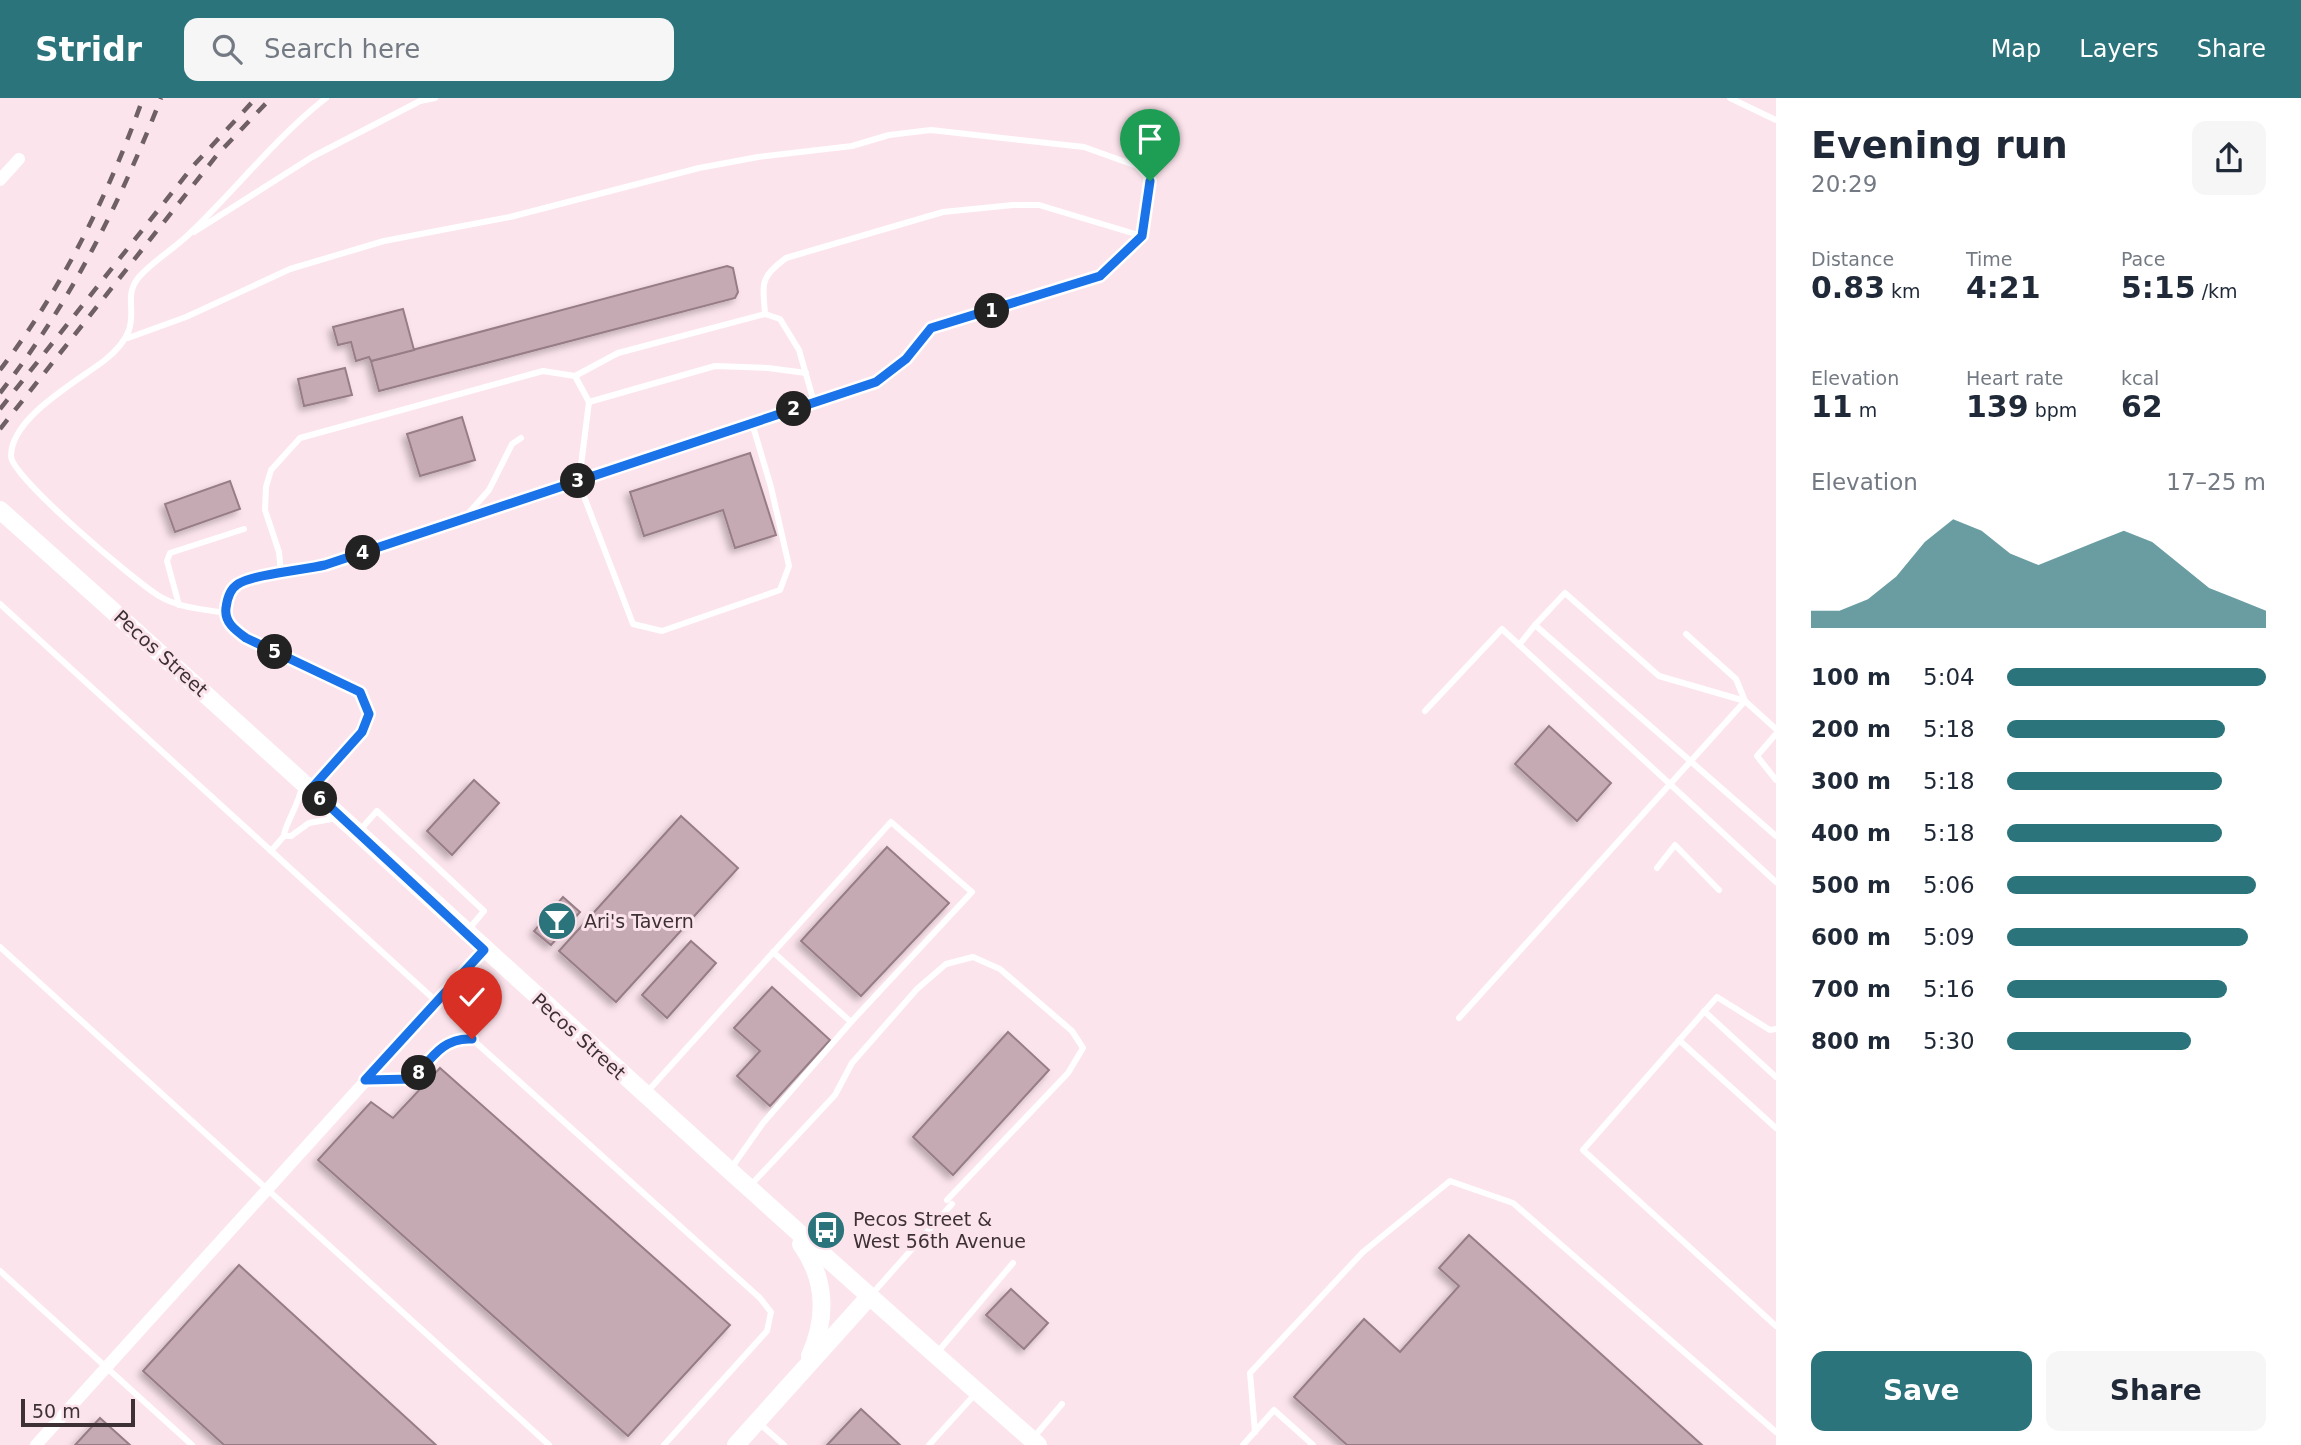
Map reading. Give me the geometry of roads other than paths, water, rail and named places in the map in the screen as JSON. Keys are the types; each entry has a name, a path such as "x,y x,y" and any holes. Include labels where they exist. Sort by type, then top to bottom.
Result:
{"main road":[{"name":"Pecos Street","path":"0,510 265,746 356,834 644,1096 1034,1442"},
{"path":"782,1219 809,1255 822,1297 819,1334 804,1369"},
{"path":"736,1445 869,1297"}],"street":[{"path":"0,180 19,159"},
{"path":"307,785 362,732 369,714 360,692 246,638 232,627 225,613 227,598 236,585 251,579 325,565 876,382"},
{"path":"36,1445 484,950"}],"lane":[{"path":"128,338 133,320 132,288 139,276 186,236 326,98"},
{"path":"186,236 312,157 420,101 435,98"},
{"path":"1730,98 1776,120"},
{"path":"225,613 179,605 142,585 26,484 11,460 11,452 19,432 50,398 106,359 128,338 186,317 290,269 384,242 510,217 699,168 758,157 852,146 890,135 931,130 1084,147 1137,166 1150,181 1142,236 1100,276 931,328 906,359 876,382"},
{"path":"765,314 762,282 768,271 786,258 943,212 1039,205 1142,236"},
{"path":"281,575 279,552 265,510 266,487 271,470 300,438 543,371 575,376 618,353 765,314 780,319 799,350 814,402"},
{"path":"589,402 715,366 806,373"},
{"path":"575,376 589,402 579,481 633,624 663,631 780,590 789,566 771,487 752,423"},
{"path":"462,520 489,490 512,444 521,438"},
{"path":"179,605 167,561 170,553 244,529"},
{"path":"1519,645 1565,593 1658,676 1745,701"},
{"path":"0,604 437,1002"},
{"path":"1535,625 1776,836"},
{"path":"1425,712 1502,629 1776,883"},
{"path":"1686,634 1736,680 1745,701 1776,732 1757,756 1776,780"},
{"path":"1459,1018 1745,701"},
{"path":"271,850 284,836 284,829 297,809 307,785"},
{"path":"356,834 377,811 484,911 466,933"},
{"path":"284,836 291,836 309,823 340,818"},
{"path":"644,1096 891,822 972,892 850,1022 763,1124 729,1172"},
{"path":"1657,868 1675,845 1719,890"},
{"path":"0,947 550,1445"},
{"path":"773,952 850,1022"},
{"path":"748,1189 835,1095 852,1063 917,989 946,964 973,957 1000,969 1072,1031 1083,1048 1068,1073 949,1202 869,1297"},
{"path":"1776,1029 1770,1030 1717,997 1583,1150 1776,1326"},
{"path":"1704,1011 1776,1077"},
{"path":"365,1080 413,1079 446,1042 457,1038 472,1039 760,1298 771,1312 767,1331 664,1445"},
{"path":"1679,1040 1776,1128"},
{"path":"1255,1432 1250,1373 1363,1252 1450,1181 1513,1203 1776,1432"},
{"path":"935,1356 1013,1263"},
{"path":"0,1271 192,1445"},
{"path":"929,1445 977,1392"},
{"path":"1034,1442 1062,1404"},
{"path":"1243,1445 1274,1410 1313,1445"},
{"path":"757,1422 784,1445"}],"railway":[{"path":"0,370 44,307 82,240 115,170 143,98"},
{"path":"0,393 49,324 91,252 128,176 161,98"},
{"path":"0,409 194,165 256,98"},
{"path":"0,429 217,155 271,98"}],"place":[{"name":"Ari's Tavern","path":"557,921"},
{"name":"Pecos Street & West 56th Avenue","path":"826,1230"}]}
